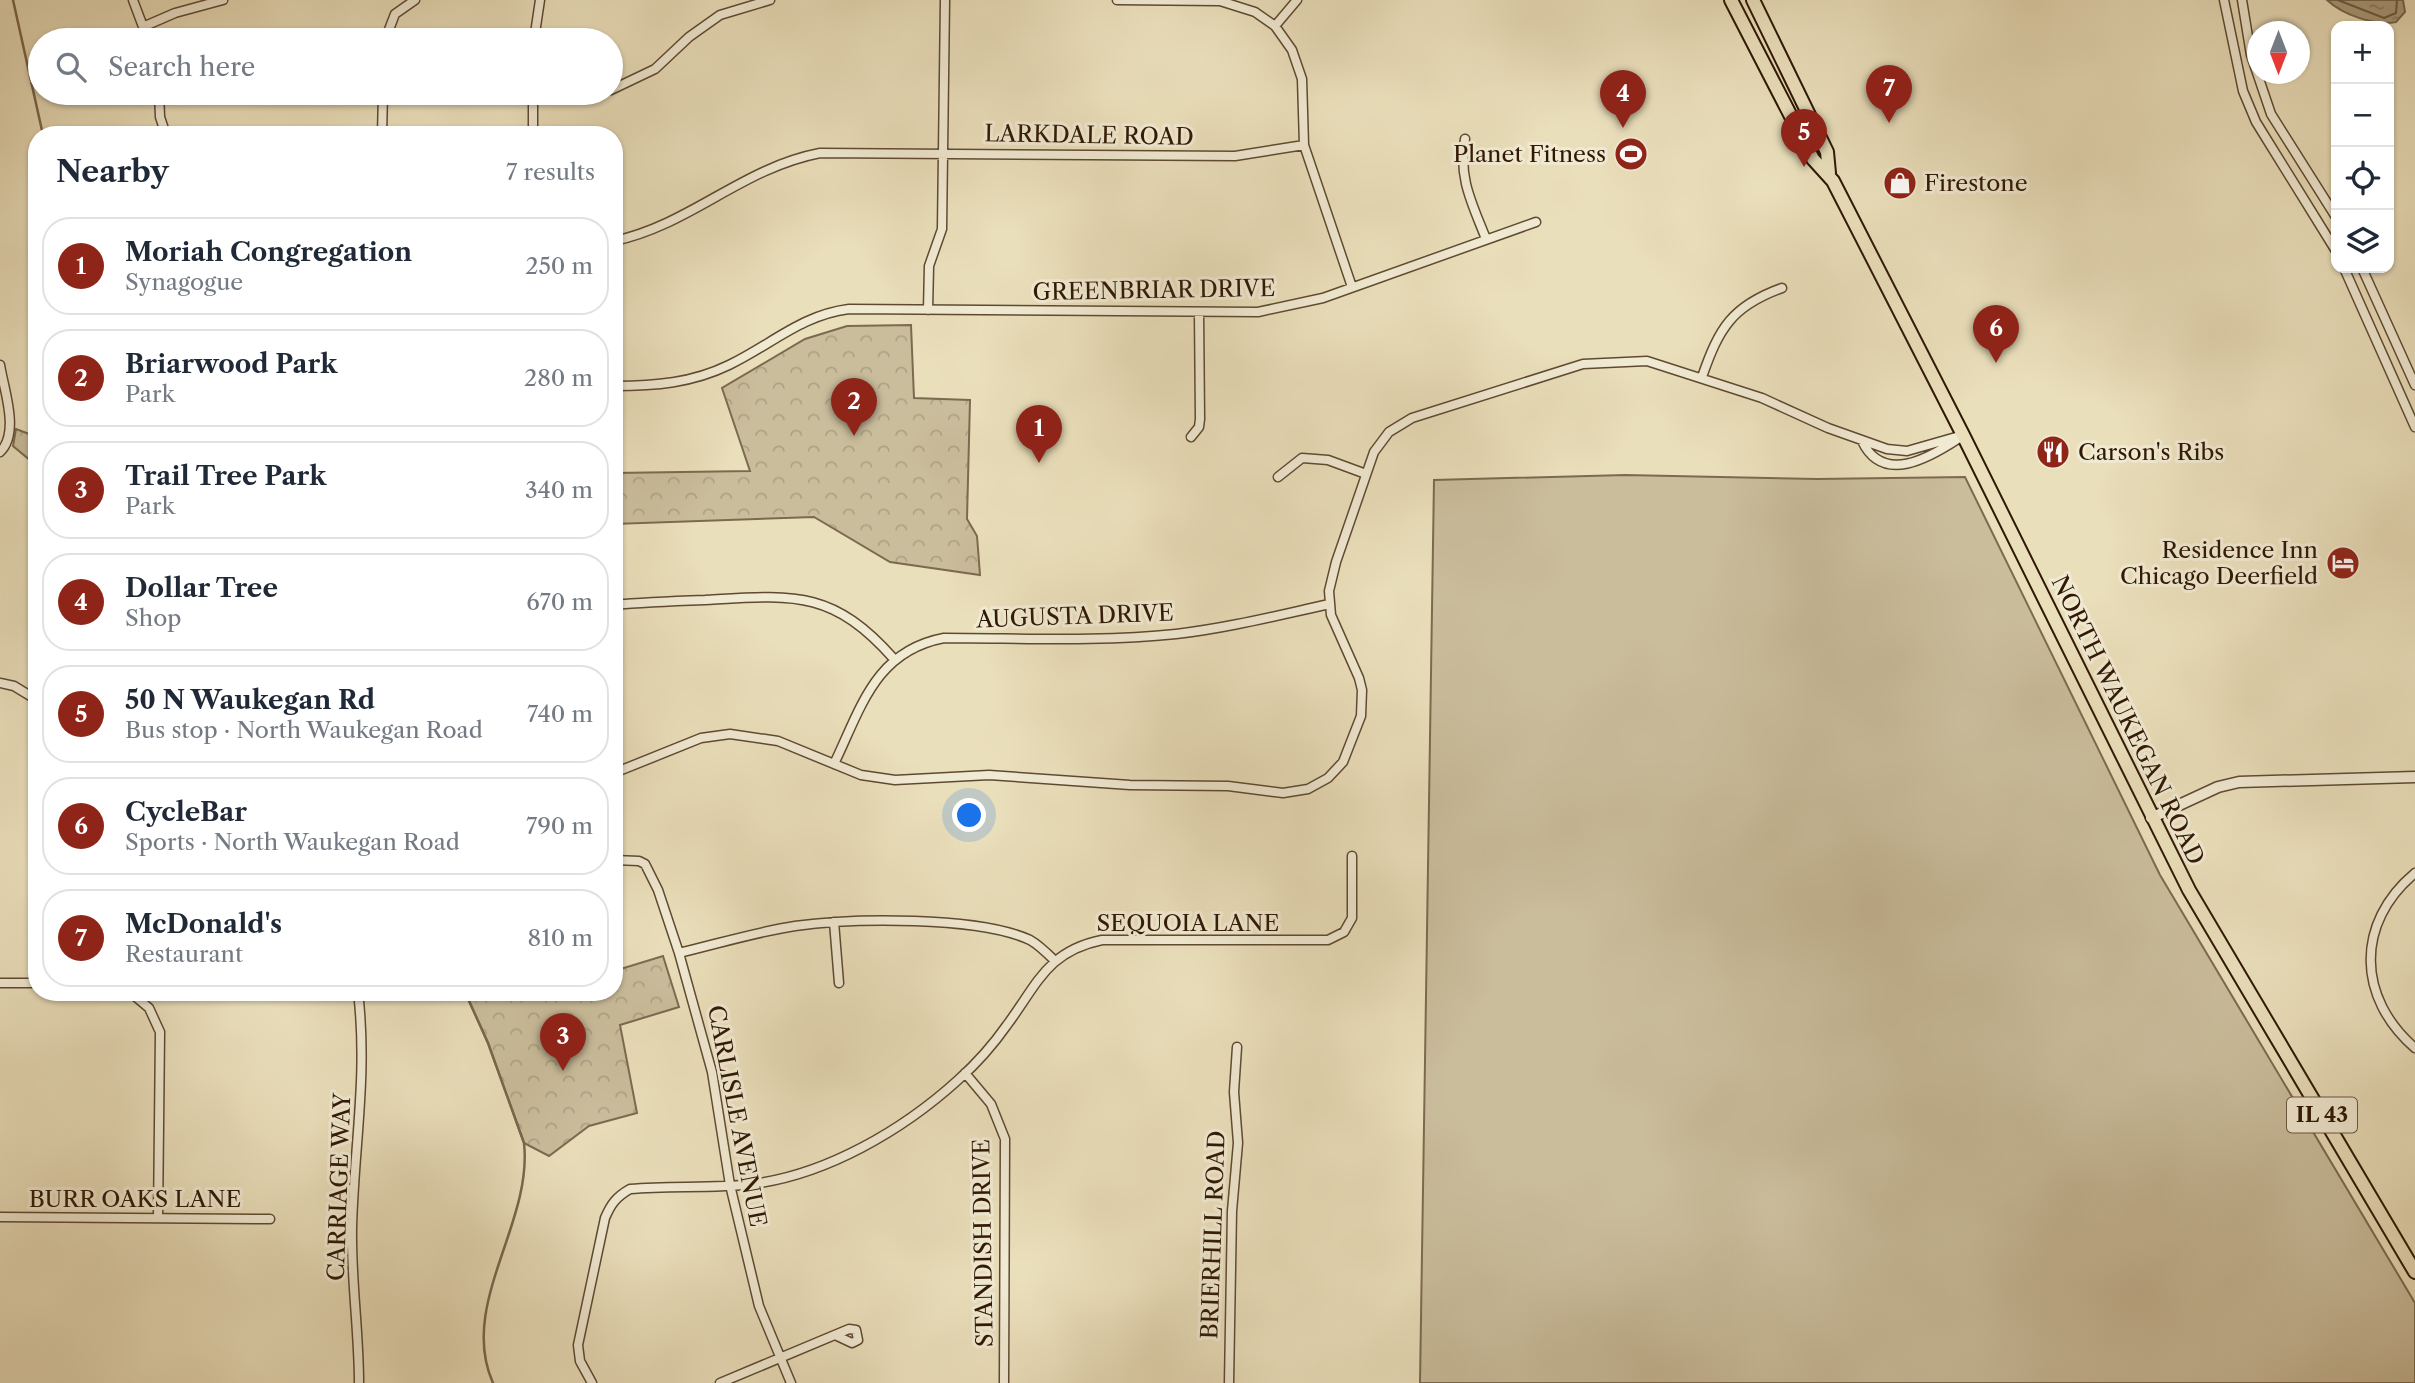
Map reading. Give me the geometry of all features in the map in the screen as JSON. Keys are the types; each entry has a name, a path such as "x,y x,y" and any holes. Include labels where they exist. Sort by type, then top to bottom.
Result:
{"main road":[{"name":"NORTH WAUKEGAN ROAD","path":"1731,0 1813,159 1829,173 1963,435 2189,890 2415,1272"},
{"name":"NORTH WAUKEGAN ROAD","path":"1753,0 1828,152 1829,173"}],"street":[{"path":"133,0 145,26 188,9 223,0"},
{"path":"390,28 395,14 415,0"},
{"path":"536,28 540,0"},
{"path":"623,84 655,69 689,37 720,15 770,0"},
{"path":"928,310 929,265 942,229 945,0"},
{"path":"1117,0 1220,1 1255,12 1275,26 1292,50 1302,79 1304,145 1352,287"},
{"path":"1275,26 1297,0"},
{"path":"2224,0 2243,91 2256,122 2331,243"},
{"path":"2242,0 2251,55 2271,114 2332,210"},
{"path":"160,105 163,126"},
{"path":"382,126 383,105"},
{"path":"533,105 533,126"},
{"path":"1465,139 1460,164 1486,239"},
{"name":"LARKDALE ROAD","path":"623,238 650,231 677,219 757,172 779,163 820,153 1235,156 1304,145"},
{"name":"GREENBRIAR DRIVE","path":"623,386 671,384 703,376 731,364 803,320 849,309 1199,313 1285,308 1536,222"},
{"path":"2346,273 2415,427"},
{"path":"2364,273 2415,385"},
{"path":"1702,377 1725,324 1750,302 1782,288"},
{"path":"1191,438 1199,427 1200,419 1199,313"},
{"path":"623,769 701,738 730,734 778,741 861,775 886,779 1037,777 1130,785 1228,786 1283,793 1308,789 1336,769 1349,751 1356,733 1362,690 1331,615 1336,562 1366,474 1380,442 1412,418 1471,402 1583,364 1647,360 1762,398 1887,449 1908,451 1963,435"},
{"path":"0,365 10,427 7,443 0,452"},
{"path":"1862,441 1868,454 1881,461 1914,463 1926,460 1963,435"},
{"path":"1278,477 1301,458 1328,460 1366,474"},
{"path":"623,605 794,597 829,606 873,635 894,659 868,691 834,764"},
{"name":"AUGUSTA DRIVE","path":"894,659 916,645 944,638 1098,639 1175,634 1225,627 1330,604"},
{"path":"0,683 28,696"},
{"path":"2151,818 2218,787 2239,782 2415,776"},
{"name":"SEQUOIA LANE","path":"592,1383 580,1361 578,1345 603,1228 612,1202 630,1189 730,1185 772,1180 816,1167 858,1148 919,1111 965,1073 1006,1027 1045,969 1072,949 1102,940 1322,942 1339,935 1352,918 1352,856"},
{"name":"CARLISLE AVENUE","path":"623,860 639,861 650,872 679,953 712,1072 730,1185 759,1306 791,1383"},
{"path":"2415,873 2390,899 2374,932 2371,948 2374,989 2380,1003 2390,1024 2415,1048"},
{"path":"679,953 792,927 834,922 912,922 995,931 1032,941 1055,961"},
{"path":"834,922 839,983"},
{"path":"0,983 28,983"},
{"path":"141,1001 149,1008 160,1032 158,1218"},
{"name":"CARRIAGE WAY","path":"359,1001 362,1108 352,1228 359,1383"},
{"name":"BRIERHILL ROAD","path":"1229,1383 1232,1211 1238,1143 1234,1092 1237,1047"},
{"name":"STANDISH DRIVE","path":"965,1073 991,1104 1005,1139 1004,1383"},
{"name":"BURR OAKS LANE","path":"0,1217 270,1219"},
{"path":"720,1383 835,1335"}],"green space":[{"path":"911,325 914,398 970,400 967,519 977,536 980,575 890,562 814,517 623,524 623,473 750,471 722,388 805,339 847,326"},
{"path":"16,429 28,434 28,458 13,446"},
{"path":"1625,475 1817,479 1965,477 2160,875 2415,1303 2415,1383 1420,1383 1434,480"},
{"path":"663,956 679,1007 620,1025 637,1113 589,1126 549,1156 524,1143 488,1043 469,1001 623,1001 623,968"}],"water":[{"path":"2327,0 2403,0 2405,12 2396,22 2369,21 2350,15"}],"waterway":[{"path":"13,0 28,68"},
{"path":"36,105 41,126"},
{"path":"469,1001 488,1043 524,1143 524,1173 518,1204 490,1294 484,1324 485,1354 493,1383"}],"place":[{"name":"McDonald's","path":"1889,123"},
{"name":"Dollar Tree","path":"1623,128"},
{"name":"Planet Fitness","path":"1631,154"},
{"name":"50 N Waukegan Rd","path":"1804,167"},
{"name":"Firestone","path":"1900,183"},
{"name":"CycleBar","path":"1996,363"},
{"name":"Briarwood Park","path":"854,436"},
{"name":"Carson's Ribs","path":"2053,452"},
{"name":"Moriah Congregation","path":"1039,463"},
{"name":"Residence Inn Chicago Deerfield","path":"2343,563"},
{"name":"Trail Tree Park","path":"563,1071"}]}
